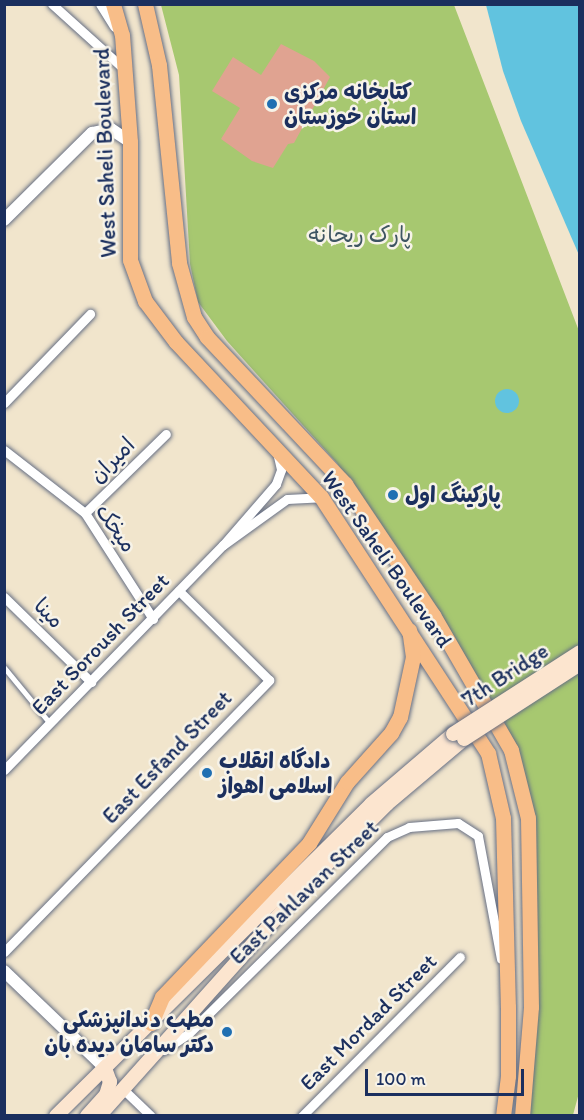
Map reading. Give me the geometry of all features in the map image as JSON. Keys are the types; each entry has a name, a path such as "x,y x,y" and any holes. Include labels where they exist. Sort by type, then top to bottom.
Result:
{"main road":[{"name":"West Saheli Boulevard","path":"112,4 122,35 125,70 130,142 130,260 145,301 176,342 321,498 409,627 488,753 499,788 503,818 508,1007 503,1116"},
{"name":"West Saheli Boulevard","path":"145,4 159,65 179,263 194,317 207,337 345,484 433,615 511,750 528,818 531,1007 522,1116"},
{"path":"151,1023 162,997 309,843 347,782 391,733 400,717 413,657 409,627"},
{"name":"7th Bridge","path":"458,737 579,652"},
{"name":"7th Bridge","path":"458,737 579,664"},
{"name":"East Pahlavan Street","path":"56,1116 371,804 458,737"},
{"name":"East Pahlavan Street","path":"99,1116 301,890 458,737"},
{"path":"87,1116 106,1095 110,1082 105,1068"}],"street":[{"path":"52,4 125,70"},
{"path":"102,4 122,35"},
{"path":"4,220 92,134 111,129 130,142"},
{"path":"4,403 90,314"},
{"name":"امیران","path":"85,513 166,434"},
{"name":"میخک","path":"4,450 85,513 153,619"},
{"path":"223,545 276,484 281,470 276,450"},
{"path":"223,545 288,499 321,498"},
{"name":"East Soroush Street","path":"4,770 223,545"},
{"name":"East Esfand Street","path":"4,952 268,680 179,591"},
{"name":"مینا","path":"4,597 91,682"},
{"name":"East Pahlavan Street","path":"152,1058 188,1034 387,837 409,827 458,823 478,836 508,1007"},
{"name":"East Mordad Street","path":"302,1116 460,957"},
{"path":"4,971 105,1068"},
{"path":"124,1090 151,1116"}],"lane":[{"path":"4,667 50,724"}],"green space":[{"name":"پارک ریحانه","path":"161,5 454,5 579,331 580,1089 573,1115 530,1115 533,1015 525,790 436,613 337,463 227,341 198,302 190,264 179,75"}],"water":[{"path":"486,5 579,5 579,255 521,121 503,71"},
{"path":"502,389 512,389 519,396 519,406 512,413 502,413 495,406 495,396"}],"building":[{"name":"کتابخانه مرکزی استان خوزستان","path":"281,44 314,61 330,77 294,143 288,144 273,168 252,161 221,139 240,108 212,91 233,57 261,75"}],"place":[{"name":"کتابخانه مرکزی استان خوزستان","path":"272,104"},
{"name":"پارکینگ اول","path":"393,495"},
{"name":"دادگاه انقلاب اسلامی اهواز","path":"207,773"},
{"name":"مطب دندانپزشکی دکتر سامان دیده بان","path":"227,1032"}]}
